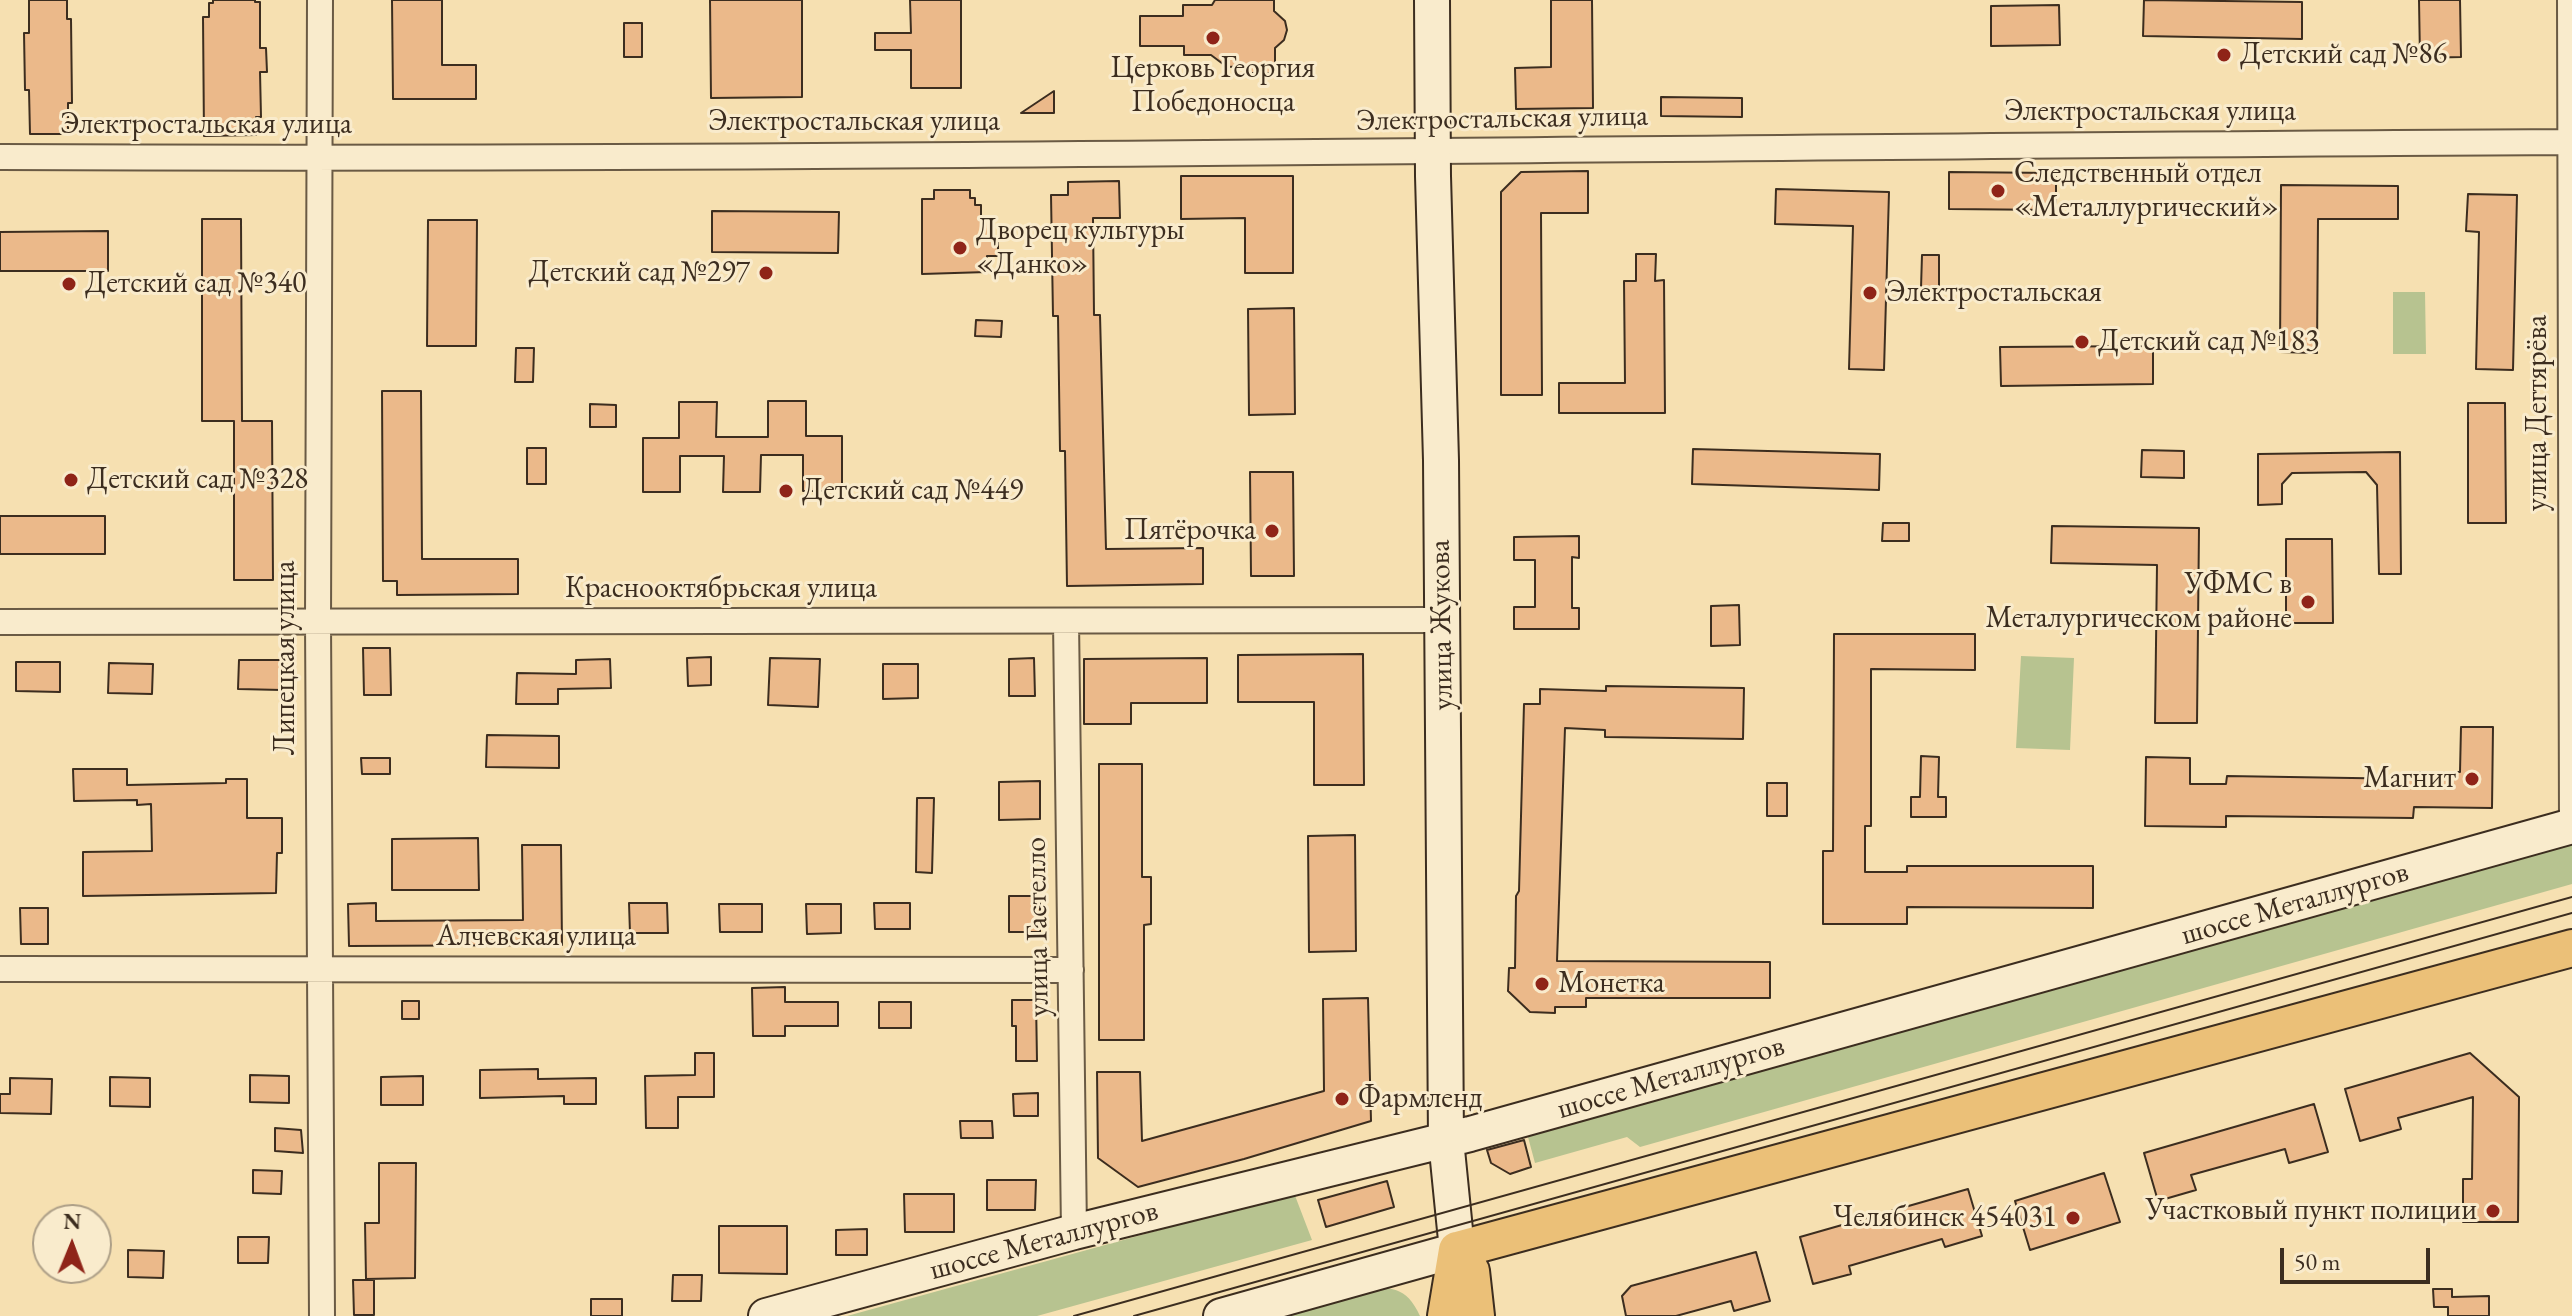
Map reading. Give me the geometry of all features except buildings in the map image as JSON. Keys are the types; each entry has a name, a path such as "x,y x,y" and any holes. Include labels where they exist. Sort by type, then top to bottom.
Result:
{"main road":[{"path":"1457,1250 2572,948"},
{"path":"1446,1316 1457,1250"},
{"path":"1457,1250 1471,1271 1476,1316"}],"street":[{"name":"Липецкая улица","path":"320,0 318,622 322,1316"},
{"name":"улица Жукова","path":"1432,0 1446,1140 1457,1250"},
{"name":"улица Дегтярёва","path":"2570,0 2572,826"},
{"name":"Электростальская улица","path":"0,157 1616,151 1752,146 2571,142"},
{"name":"Краснооктябрьская улица","path":"0,622 1442,620"},
{"name":"улица Гастелло","path":"1066,621 1074,1232"},
{"name":"шоссе Металлургов","path":"766,1316 1074,1232 1446,1140 2572,826"},
{"name":"Алчевская улица","path":"0,969 1071,970"},
{"path":"1221,1316 1457,1250"}],"green space":[{"path":"2393,292 2425,292 2426,354 2393,354"},
{"path":"2021,656 2074,658 2070,750 2016,748"},
{"path":"2572,832 2572,884 1640,1147 1627,1137 1535,1163 1525,1126"},
{"path":"1294,1193 1312,1240 1037,1316 847,1316"},
{"path":"1360,1287 1389,1288 1403,1293 1420,1316 1258,1316"}],"tram line":[{"path":"1074,1316 2572,897"},
{"path":"1134,1316 2572,913"}],"place":[{"name":"Церковь Георгия Победоносца","path":"1213,38"},
{"name":"Детский сад №86","path":"2224,55"},
{"name":"Следственный отдел «Металлургический»","path":"1998,191"},
{"name":"Дворец культуры «Данко»","path":"960,248"},
{"name":"Детский сад №297","path":"766,273"},
{"name":"Детский сад №340","path":"69,284"},
{"name":"Электростальская","path":"1870,293"},
{"name":"Детский сад №183","path":"2082,342"},
{"name":"Детский сад №328","path":"71,480"},
{"name":"Детский сад №449","path":"786,491"},
{"name":"Пятёрочка","path":"1272,531"},
{"name":"УФМС в Металургическом районе","path":"2308,602"},
{"name":"Магнит","path":"2472,779"},
{"name":"Монетка","path":"1542,984"},
{"name":"Фармленд","path":"1342,1099"},
{"name":"Участковый пункт полиции","path":"2493,1211"},
{"name":"Челябинск 454031","path":"2073,1218"}]}
